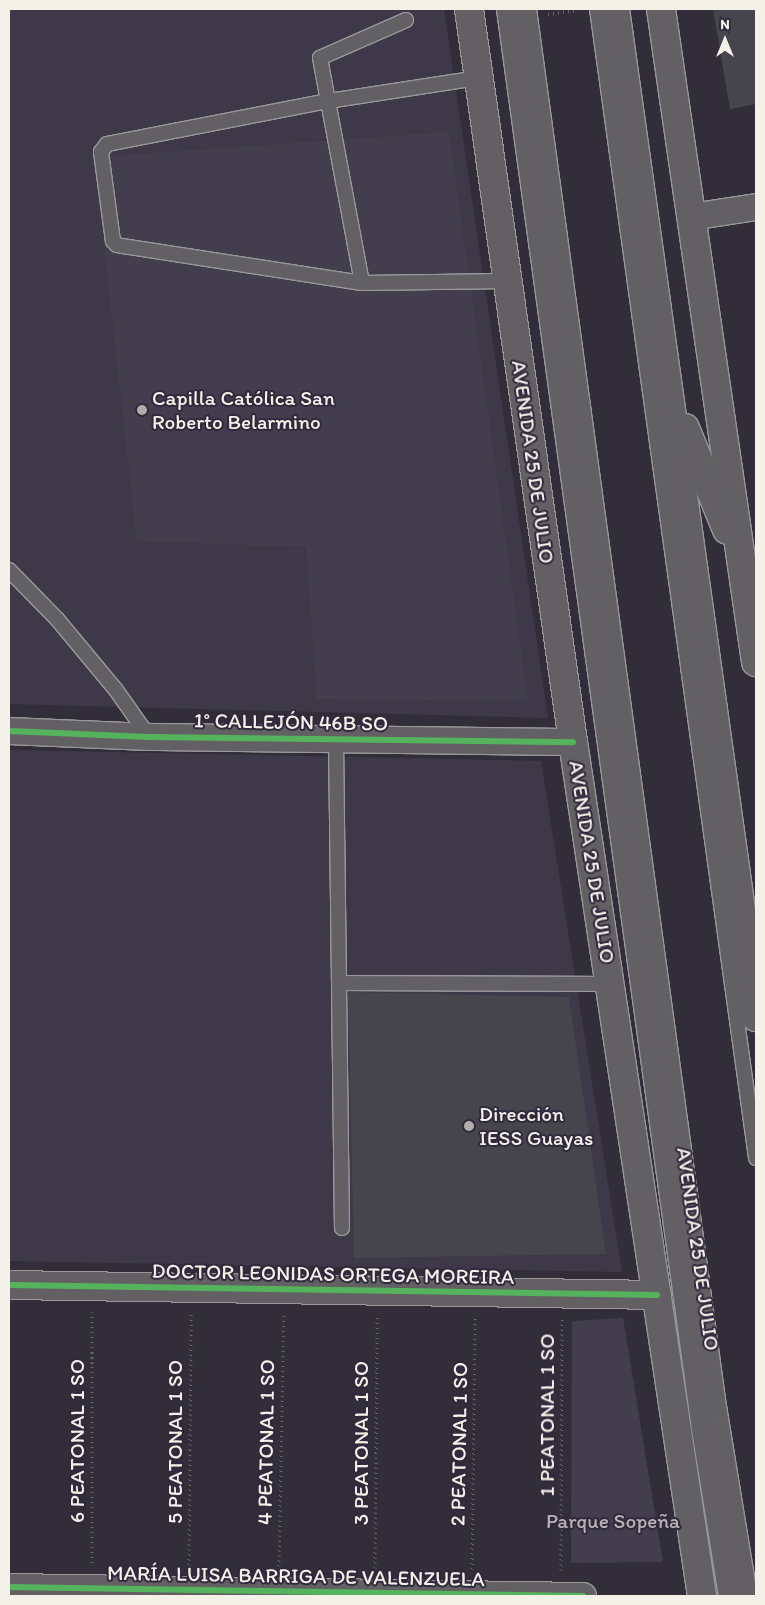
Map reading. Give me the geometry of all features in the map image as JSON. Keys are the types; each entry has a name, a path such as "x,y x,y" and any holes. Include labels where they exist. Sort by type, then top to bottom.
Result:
{"main road":[{"name":"AVENIDA 25 DE JULIO","path":"469,9 573,742 702,1596"},
{"name":"AVENIDA 25 DE JULIO","path":"511,9 706,1430 733,1596"},
{"path":"615,9 756,1017"},
{"path":"661,9 743,568 755,635 756,662"},
{"path":"670,392 743,568"},
{"path":"536,485 601,668"},
{"name":"DOCTOR LEONIDAS ORTEGA MOREIRA","path":"9,1285 657,1295"}],"street":[{"path":"691,217 756,207"},
{"name":"1° CALLEJÓN 46B SO","path":"9,731 148,737 573,742"},
{"name":"MARÍA LUISA BARRIGA DE VALENZUELA","path":"9,1587 583,1596"}],"lane":[{"name":"AVENIDA 25 DE JULIO","path":"529,9 718,1400 750,1596"},
{"path":"597,9 640,308 756,1158"},
{"path":"362,284 320,58 406,20"},
{"path":"478,78 328,101 107,144 101,152 113,241 117,245 362,284 507,281"},
{"path":"640,308 670,392"},
{"path":"9,570 56,618 116,690 148,737"},
{"path":"336,739 342,1228"},
{"path":"340,983 611,984"}],"shaded area":[{"path":"9,9 444,9 548,718 9,704"},
{"path":"9,750 541,761 622,1272 9,1261"}],"green space":[{"path":"449,132 528,701 317,699 306,547 137,541 94,157"},
{"name":"Parque Sopeña","path":"623,1318 663,1562 571,1563 572,1321"}],"building":[{"path":"713,9 756,9 756,104 730,109"},
{"name":"Dirección IESS Guayas","path":"348,992 569,997 606,1254 354,1258"}],"cycle path":[{"path":"9,731 149,737 573,742"},
{"path":"9,1285 657,1295"},
{"path":"9,1587 583,1596"}],"place":[{"name":"Capilla Católica San Roberto Belarmino","path":"142,410"},
{"name":"Dirección IESS Guayas","path":"469,1126"}]}
